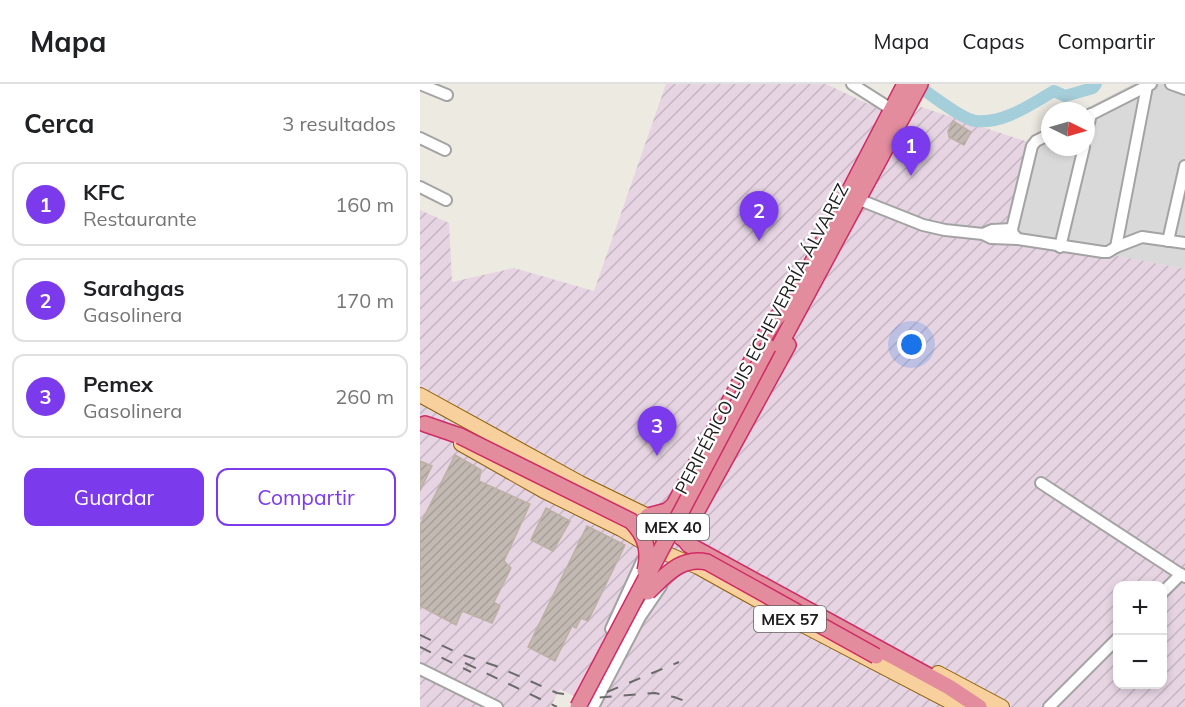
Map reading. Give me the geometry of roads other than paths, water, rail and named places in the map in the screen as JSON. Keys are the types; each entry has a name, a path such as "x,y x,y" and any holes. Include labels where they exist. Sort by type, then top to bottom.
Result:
{"highway":[{"name":"PERIFÉRICO LUIS ECHEVERRÍA ÁLVAREZ","path":"772,350 791,304 901,98 920,84"},
{"name":"PERIFÉRICO LUIS ECHEVERRÍA ÁLVAREZ","path":"577,707 644,590 772,350 860,200 901,98"},
{"path":"682,538 802,320 811,287"},
{"path":"648,516 667,511 674,505 766,334 776,318 791,304"},
{"path":"422,423 460,436 632,521 642,534 648,554 644,590"},
{"path":"674,505 677,510 687,515 698,512"},
{"path":"674,505 675,522 682,538 696,550 950,687 979,707"},
{"path":"635,537 682,538"},
{"path":"644,590 680,564 698,560 707,562 971,707"},
{"name":"PERIFÉRICO LUIS ECHEVERRÍA ÁLVAREZ","path":"588,707 644,590"}],"main road":[{"path":"420,395 580,483 631,508 630,519 640,548 641,563"},
{"path":"422,423 544,491 635,537"},
{"name":"MEX 57","path":"631,508 682,538 743,566 1002,707"},
{"name":"MEX 57","path":"635,537 698,567 795,621 960,707"}],"street":[{"path":"420,84 447,95"},
{"path":"852,84 901,98"},
{"path":"1171,84 1185,89"},
{"path":"1095,113 1149,85"},
{"path":"1116,247 1149,85"},
{"path":"420,138 445,150"},
{"path":"1015,234 1030,154 1036,141 1041,138"},
{"path":"1060,247 1081,156"},
{"path":"1168,241 1185,166"},
{"path":"420,187 446,200"},
{"path":"860,200 923,225 983,234 992,230 1060,247 1108,252 1142,237 1185,243"},
{"path":"1041,483 1183,575 1167,589"},
{"name":"PERIFÉRICO LUIS ECHEVERRÍA ÁLVAREZ","path":"577,707 575,700 641,563 635,537"},
{"path":"641,563 651,559 657,560 666,566 669,575"},
{"path":"593,707 640,617 669,575 685,566 698,567"},
{"path":"1049,707 1113,643"},
{"path":"420,669 497,707"}],"waterway":[{"path":"916,84 945,105 976,121 1007,116 1054,91 1065,96 1093,88 1096,84"}],"railway":[{"path":"420,635 460,654 496,666 557,693 593,698 655,693 693,704"},
{"path":"420,647 471,672"},
{"path":"607,692 679,662"},
{"path":"465,663 557,707"}],"place":[{"name":"KFC","path":"911,176"},
{"name":"Sarahgas","path":"759,241"},
{"name":"Pemex","path":"657,456"}]}
